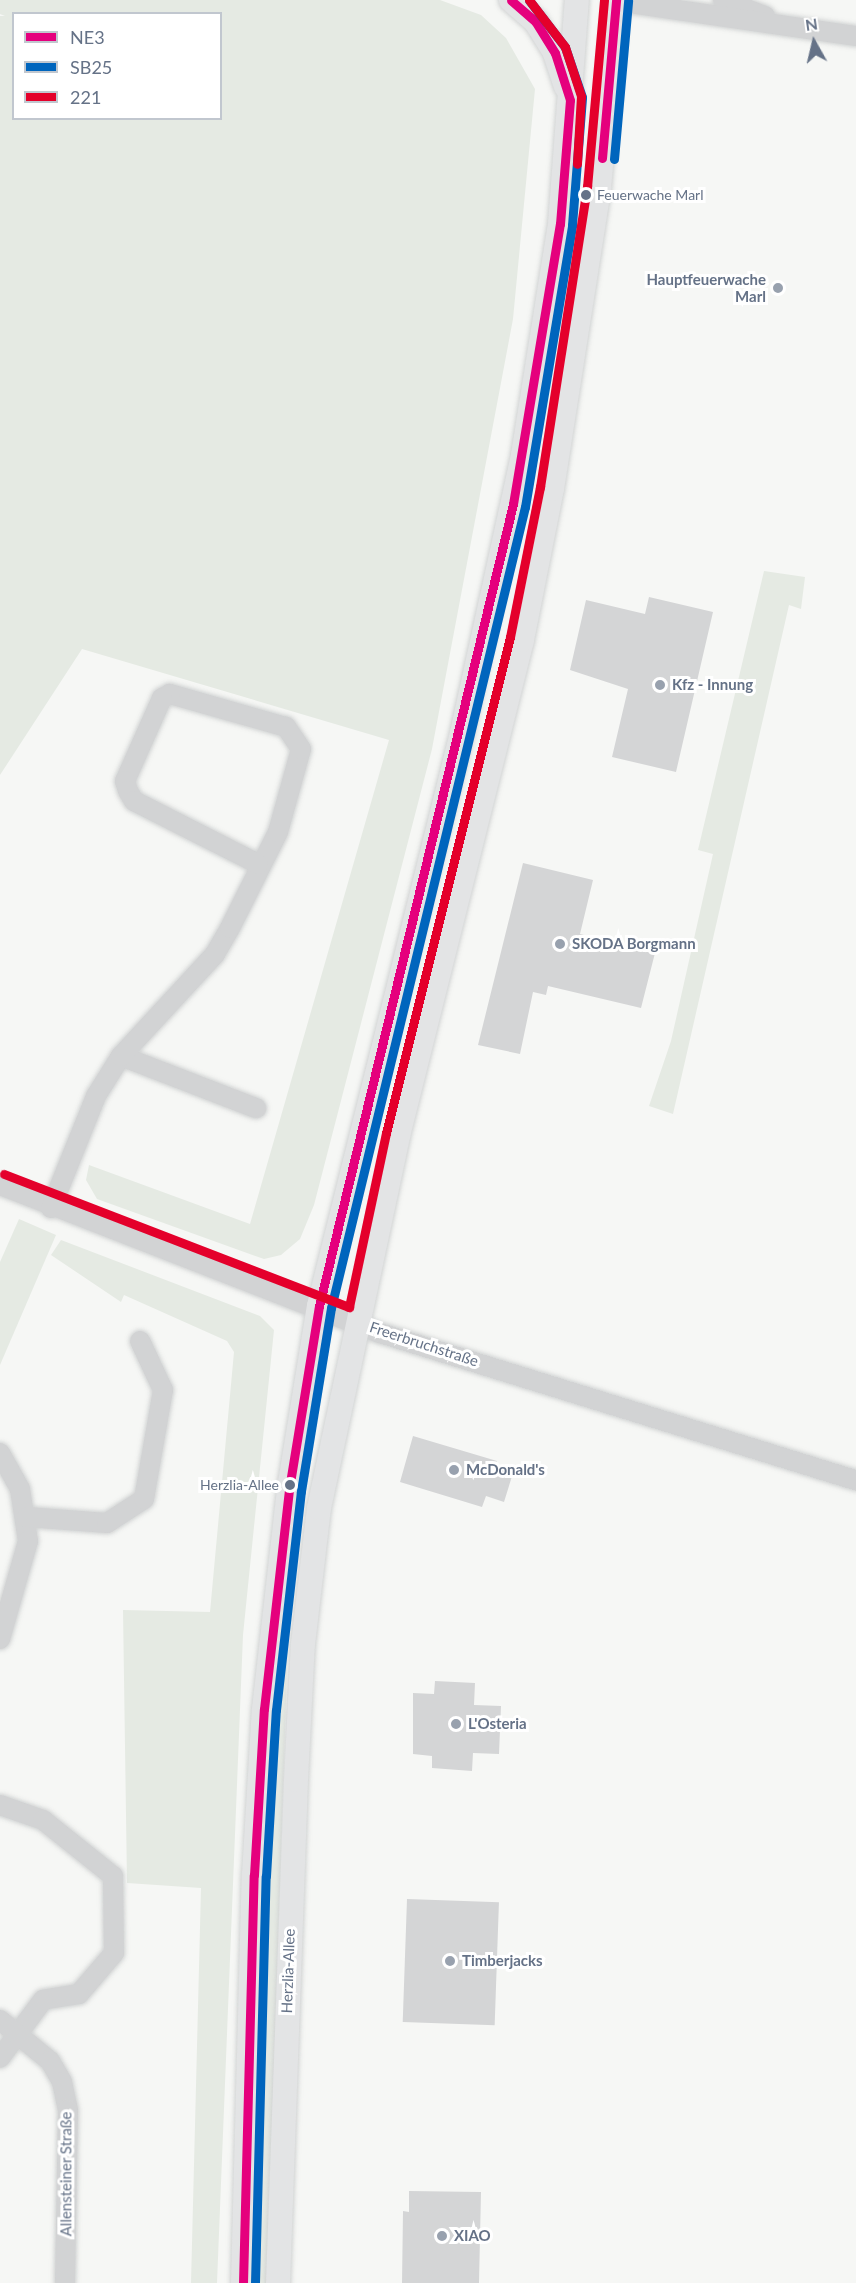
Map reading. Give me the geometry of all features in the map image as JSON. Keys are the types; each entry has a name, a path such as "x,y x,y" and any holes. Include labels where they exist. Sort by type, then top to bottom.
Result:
{"main road":[{"path":"511,0 536,22 555,53 570,100"},
{"path":"243,2283 264,1709 288,1489 319,1306 513,504 560,224 577,0"},
{"name":"Herzlia-Allee","path":"278,2283 303,1644 319,1508 398,1136 522,640 552,489 599,188 615,0"}],"street":[{"path":"615,0 856,36"},
{"path":"723,0 789,26"},
{"path":"51,1208 96,1096 121,1056 215,954 258,864 278,832 301,749 286,727 170,694 162,698 125,781 128,791 134,801 258,864"},
{"path":"121,1056 256,1108"},
{"name":"Freerbruchstraße","path":"0,1185 51,1208 319,1306 358,1323 856,1480"},
{"path":"27,1517 107,1523 144,1499 163,1390 140,1341"},
{"path":"0,1453 20,1489 27,1517 24,1569 0,1639"},
{"path":"0,1805 43,1820 113,1876 114,1953 79,1994 43,2000 0,2058"},
{"name":"Allensteiner Straße","path":"0,2020 50,2061 68,2110 65,2283"}],"shaded area":[{"path":"0,0 440,0 481,15 506,38 535,89 513,319 432,749 314,1205 300,1239 281,1255 264,1259 97,1199 86,1180 89,1165 250,1224 389,740 82,649 0,775 0,16 5,16 0,14"},
{"path":"764,571 805,577 801,609 789,605 673,1114 649,1106 671,1041 713,854 698,850"},
{"path":"19,1219 56,1235 0,1365 0,1262"},
{"path":"61,1240 260,1316 274,1330 243,1635 217,2283 191,2283 201,1888 127,1883 123,1610 210,1612 234,1352 227,1341 124,1295 121,1302 51,1255"},
{"path":"289,1608 267,2283 255,2283 271,1796"}],"building":[{"name":"Kfz - Innung","path":"649,597 713,612 676,772 612,757 628,689 570,670 586,600 645,614"},
{"name":"SKODA Borgmann","path":"523,863 593,880 580,934 655,953 641,1008 548,986 546,995 533,992 520,1054 478,1045"},
{"name":"McDonald's","path":"413,1436 497,1461 495,1467 513,1473 504,1502 486,1496 482,1507 400,1482"},
{"name":"L'Osteria","path":"435,1681 475,1683 474,1705 501,1706 499,1754 473,1753 472,1771 432,1768 432,1756 413,1754 413,1693 434,1694"},
{"name":"Timberjacks","path":"407,1899 499,1902 495,2025 403,2022"},
{"name":"XIAO","path":"409,2191 481,2192 479,2283 402,2283 403,2211 409,2212"}],"transit line":[{"name":"NE3","path":"243,2283 254,1875 264,1709 289,1489 319,1306 513,504 560,224 570,100 555,53 536,22 511,0"},
{"name":"SB25","path":"255,2283 266,1876 276,1710 301,1491 331,1308 525,507 572,225 582,97 565,47 529,0"},
{"name":"221","path":"529,0 565,47 581,96 577,164"},
{"name":"221","path":"4,1174 349,1307 386,1133 510,637 540,487 587,187 604,0"},
{"name":"NE3","path":"602,158 616,0"},
{"name":"SB25","path":"614,159 628,1"}],"place":[{"name":"Feuerwache Marl","path":"586,195"},
{"name":"Hauptfeuerwache Marl","path":"778,288"},
{"name":"Kfz - Innung","path":"660,685"},
{"name":"SKODA Borgmann","path":"560,944"},
{"name":"McDonald's","path":"454,1470"},
{"name":"Herzlia-Allee","path":"290,1485"},
{"name":"L'Osteria","path":"456,1724"},
{"name":"Timberjacks","path":"450,1961"},
{"name":"XIAO","path":"442,2236"}]}
